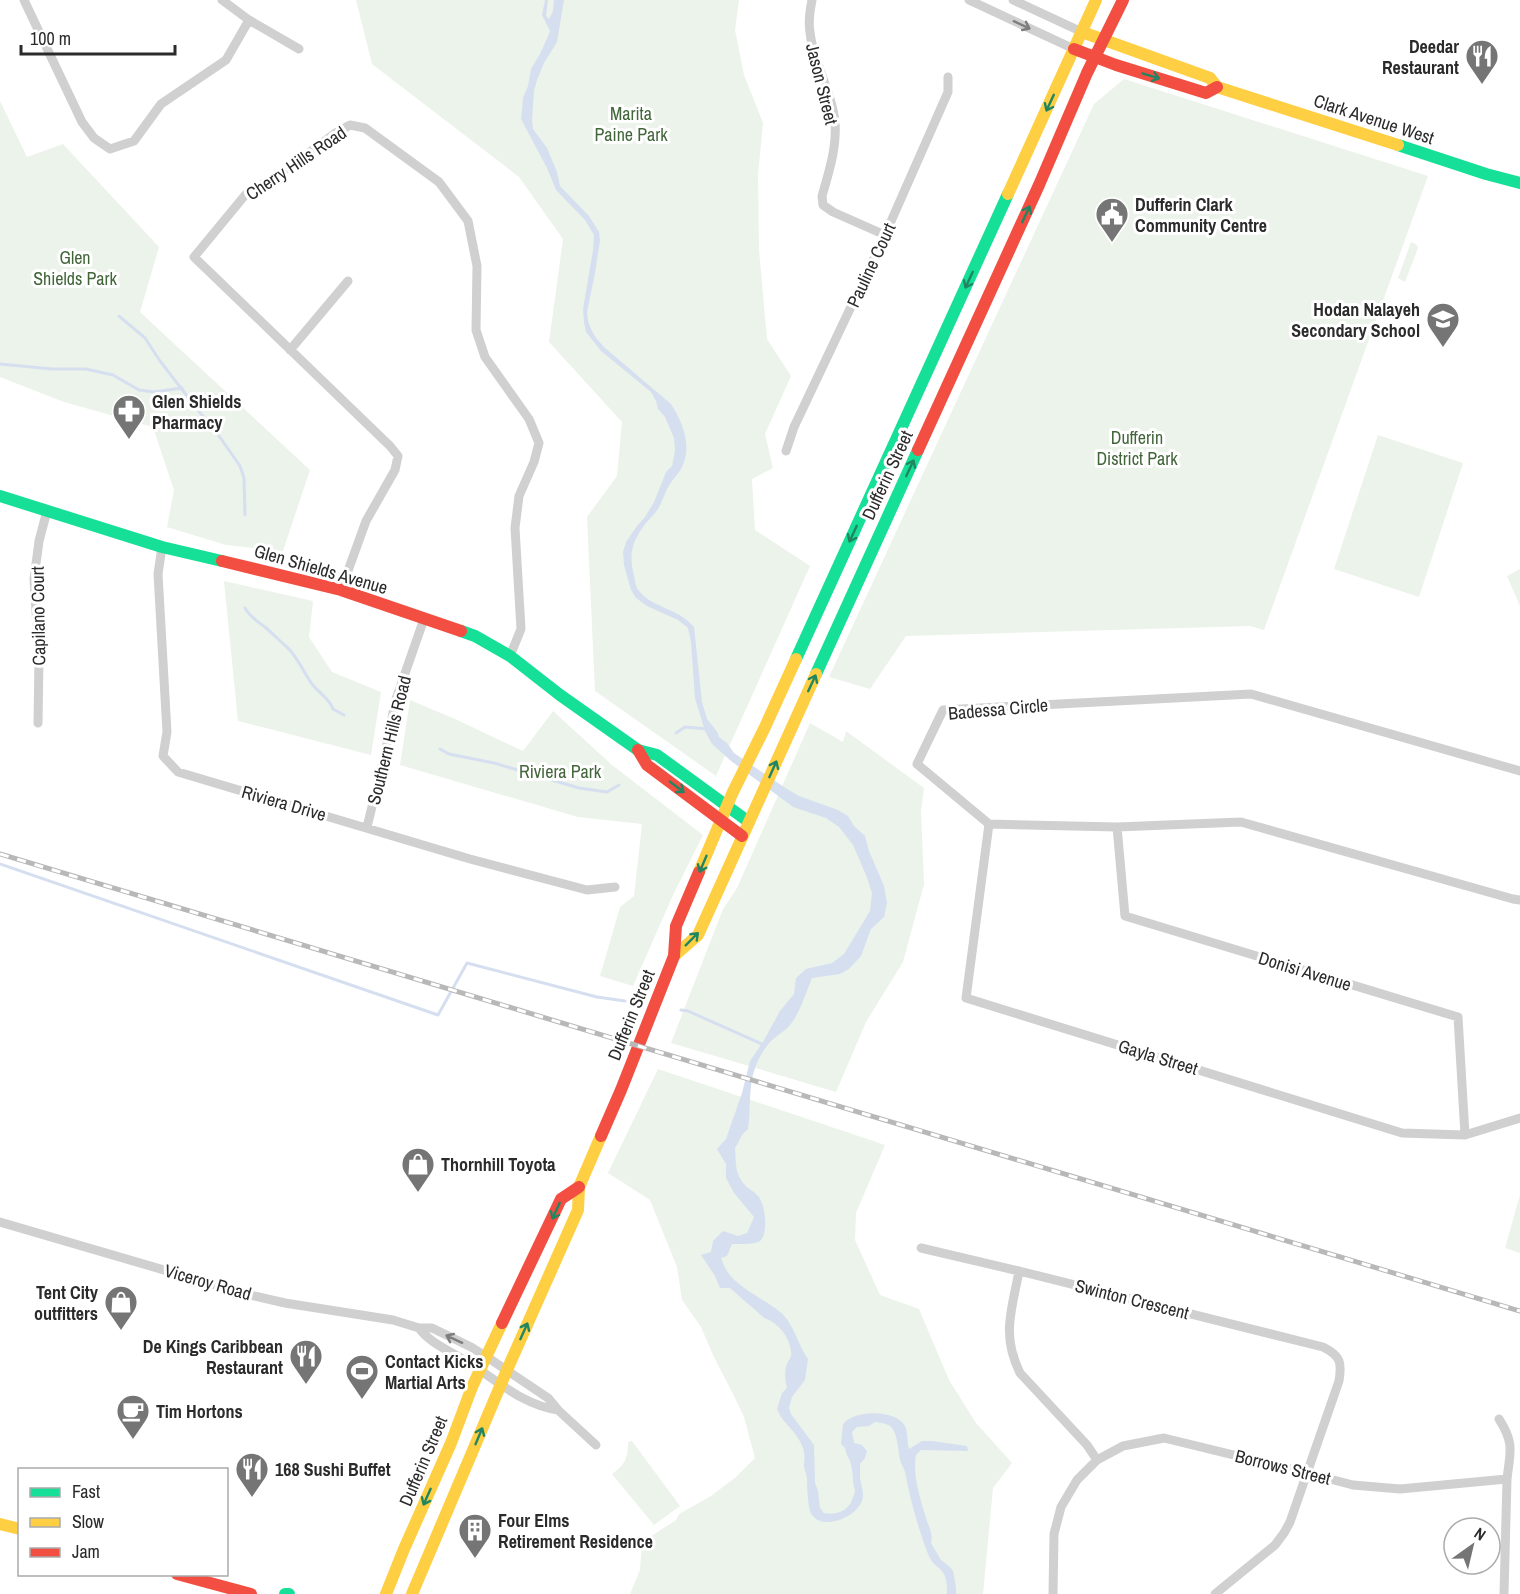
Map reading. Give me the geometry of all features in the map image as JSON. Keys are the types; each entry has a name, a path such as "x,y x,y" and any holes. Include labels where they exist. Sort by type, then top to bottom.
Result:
{"main road":[{"name":"Dufferin Street","path":"412,1594 578,1210 579,1187 674,957 676,926 727,806 1096,0"},
{"name":"Dufferin Street","path":"674,957 698,935 1034,196 1087,73 1123,0"},
{"name":"Clark Avenue West","path":"1082,32 1210,78 1217,87 1476,171 1520,183"},
{"name":"Clark Avenue West","path":"1074,49 1095,58 1206,93 1217,87"},
{"name":"Glen Shields Avenue","path":"0,496 162,547 341,590 475,636 510,656 560,695 638,750 657,755 749,822"},
{"name":"Glen Shields Avenue","path":"638,750 648,765 742,836"},
{"name":"Dufferin Street","path":"386,1594 443,1463 472,1387 561,1199 579,1187"},
{"path":"0,1524 18,1528"},
{"path":"181,1576 251,1594"}],"street":[{"path":"24,0 82,122 94,138 110,149 134,141 161,104 226,60 249,20"},
{"path":"222,0 249,20 299,49"},
{"name":"Jason Street","path":"812,0 809,30 835,121 835,140 822,195 823,204 833,213 885,235"},
{"name":"Clark Avenue West","path":"969,0 1074,49"},
{"name":"Clark Avenue West","path":"1013,0 1082,32"},
{"name":"Pauline Court","path":"786,451 794,427 885,235 948,92 948,77"},
{"name":"Cherry Hills Road","path":"341,590 366,521 395,470 398,456 194,257 246,194 281,173 350,125 365,128 439,182 468,220 477,266 476,330 485,357 529,419 539,443 534,462 519,496 515,528 520,629 510,656"},
{"path":"290,350 348,281"},
{"name":"Capilano Court","path":"38,723 39,659 34,579 39,541 47,511"},
{"name":"Riviera Drive","path":"162,547 158,574 167,732 163,756 178,772 470,859 587,890 615,887"},
{"name":"Southern Hills Road","path":"367,827 386,754 394,702 424,619"},
{"name":"Badessa Circle","path":"989,824 917,764 943,710 1251,694 1520,771"},
{"path":"989,824 1117,827 1241,822 1520,900"},
{"name":"Gayla Street","path":"989,824 966,998 1402,1133 1465,1135 1520,1118"},
{"name":"Donisi Avenue","path":"1117,827 1125,916 1458,1017 1465,1135"},
{"name":"Viceroy Road","path":"0,1222 246,1294 285,1303 393,1320 419,1329 432,1329 471,1347 548,1398 596,1445"},
{"name":"Swinton Crescent","path":"921,1248 1323,1347 1334,1352 1340,1360 1339,1381 1290,1522 1275,1545 1215,1594"},
{"path":"1019,1271 1009,1320 1013,1358 1020,1372 1087,1445 1097,1460"},
{"name":"Viceroy Road","path":"419,1329 425,1337 513,1393 542,1408 558,1410"},
{"path":"1499,1419 1507,1431 1511,1446 1507,1479 1504,1594"},
{"name":"Borrows Street","path":"1053,1594 1054,1534 1061,1507 1077,1480 1097,1460 1123,1446 1164,1438 1353,1485 1400,1489 1507,1479"}],"green space":[{"name":"Marita Paine Park","path":"356,0 739,0 735,30 744,75 763,123 758,175 759,250 767,339 791,376 765,434 773,468 752,479 755,530 810,566 716,776 595,691 587,517 617,476 622,422 549,342 563,239 519,177 372,64"},
{"name":"Dufferin District Park","path":"1124,79 1428,176 1264,630 1250,626 906,636 870,689 829,677 1094,104"},
{"name":"Glen Shields Park","path":"0,101 27,157 63,144 159,247 140,312 310,470 283,551 226,545 167,527 174,490 153,427 64,402 0,377"},
{"path":"1411,242 1418,248 1405,282 1398,278"},
{"path":"1378,435 1463,463 1419,597 1334,569"},
{"path":"1520,569 1520,606 1507,576"},
{"path":"224,581 313,601 309,637 332,672 381,692 371,755 238,721"},
{"name":"Riviera Park","path":"410,700 523,751 553,711 612,765 703,835 673,895 633,986 600,976 620,907 634,896 642,824 578,817 400,765"},
{"path":"810,723 843,742 846,731 924,788 921,812 924,884 903,962 866,1022 836,1092 671,1043 723,909 737,888"},
{"path":"658,1069 885,1145 856,1213 855,1240 880,1295 919,1309 949,1380 976,1423 1012,1463 993,1488 983,1594 630,1594 640,1570 642,1542 676,1520 679,1514 711,1496 736,1477 755,1458 744,1417 701,1327 682,1300 677,1267 650,1200 608,1173"},
{"path":"1520,1195 1520,1253 1505,1248"},
{"path":"632,1441 680,1506 654,1525 612,1474 623,1464 628,1442"}],"water":[{"path":"545,0 548,0 546,16 549,19 553,11 554,0 564,0 557,42 544,63 534,91 533,129 547,148 560,186 589,216 599,232 600,240 587,312 588,321 596,338 604,347 671,404 685,435 685,461 668,487 658,509 638,535 633,547 632,567 636,586 648,599 680,616 694,627 702,702 707,719 719,737 734,753 787,789 848,816 854,826 865,836 884,886 887,903 884,917 871,929 861,956 849,969 840,974 812,978 793,1021 769,1043 758,1061 751,1083 748,1129 735,1148 739,1176 746,1186 758,1196 763,1205 764,1232 760,1241 732,1244 727,1256 721,1258 727,1271 738,1283 784,1316 808,1359 805,1380 792,1397 789,1408 814,1445 815,1483 820,1508 824,1513 833,1514 844,1510 850,1504 855,1492 851,1463 841,1444 843,1424 848,1419 874,1413 900,1420 907,1431 909,1449 922,1441 967,1446 968,1451 921,1450 916,1455 915,1463 918,1488 932,1537 931,1543 941,1560 953,1571 956,1594 947,1594 944,1573 928,1554 900,1460 896,1435 888,1425 875,1422 869,1426 857,1427 852,1432 854,1443 862,1445 867,1451 860,1464 863,1495 859,1507 847,1517 832,1522 817,1520 812,1515 803,1448 777,1409 782,1393 787,1388 785,1370 791,1357 789,1342 778,1327 730,1288 720,1288 701,1255 711,1252 713,1241 723,1231 738,1236 747,1233 754,1217 734,1193 726,1178 726,1164 717,1149 726,1139 750,1061 780,1011 794,994 796,978 806,969 832,963 844,954 870,911 872,893 853,845 839,827 826,818 793,807 712,744 705,731 695,698 688,628 678,620 647,606 636,598 631,590 623,552 626,542 645,517 654,502 666,472 672,466 675,451 674,438 651,392 601,351 586,332 583,309 594,235 585,220 556,190 521,119 523,98 531,69 550,31 542,15"}],"waterway":[{"path":"119,316 145,338 240,466 244,478 245,515"},
{"path":"0,364 52,369 86,369 113,375 139,390 154,392 182,388"},
{"path":"245,608 289,649 312,684 327,699 333,709 344,715"},
{"path":"676,733 685,727 708,729"},
{"path":"440,749 449,754 494,763 579,788 607,792 619,785"},
{"path":"0,864 438,1015 467,963 597,997 625,1001"},
{"path":"681,1010 764,1045"}],"railway":[{"path":"0,854 1520,1311"}],"traffic: fast":[{"path":"1398,145 1520,183"},
{"path":"796,659 1008,194"},
{"path":"816,674 918,450"},
{"path":"0,496 162,547 222,561"},
{"path":"461,631 475,636 510,656 560,695 638,750 657,755 749,822"}],"traffic: slow":[{"path":"1008,194 1096,0"},
{"path":"1082,32 1210,78 1217,87 1398,145"},
{"path":"699,872 732,794 796,659"},
{"path":"674,956 698,935 816,674"},
{"path":"412,1594 578,1210 579,1187 601,1136"},
{"path":"386,1594 451,1443 472,1387 502,1323"},
{"path":"0,1524 18,1528"}],"traffic: jam":[{"path":"918,450 1039,185 1087,73 1123,0"},
{"path":"1074,49 1116,65 1206,93 1217,87"},
{"path":"222,561 341,590 461,631"},
{"path":"638,750 647,765 742,836"},
{"path":"601,1136 674,956 676,926 699,872"},
{"path":"502,1323 561,1199 579,1187"},
{"path":"184,1576 251,1594"}],"place":[{"name":"Deedar Restaurant","path":"1482,85"},
{"name":"Dufferin Clark Community Centre","path":"1112,243"},
{"name":"Hodan Nalayeh Secondary School","path":"1443,348"},
{"name":"Glen Shields Pharmacy","path":"129,440"},
{"name":"Thornhill Toyota","path":"418,1193"},
{"name":"Tent City outfitters","path":"121,1331"},
{"name":"De Kings Caribbean Restaurant","path":"306,1385"},
{"name":"Contact Kicks Martial Arts","path":"362,1400"},
{"name":"Tim Hortons","path":"133,1440"},
{"name":"168 Sushi Buffet","path":"252,1498"},
{"name":"Four Elms Retirement Residence","path":"475,1559"}]}
